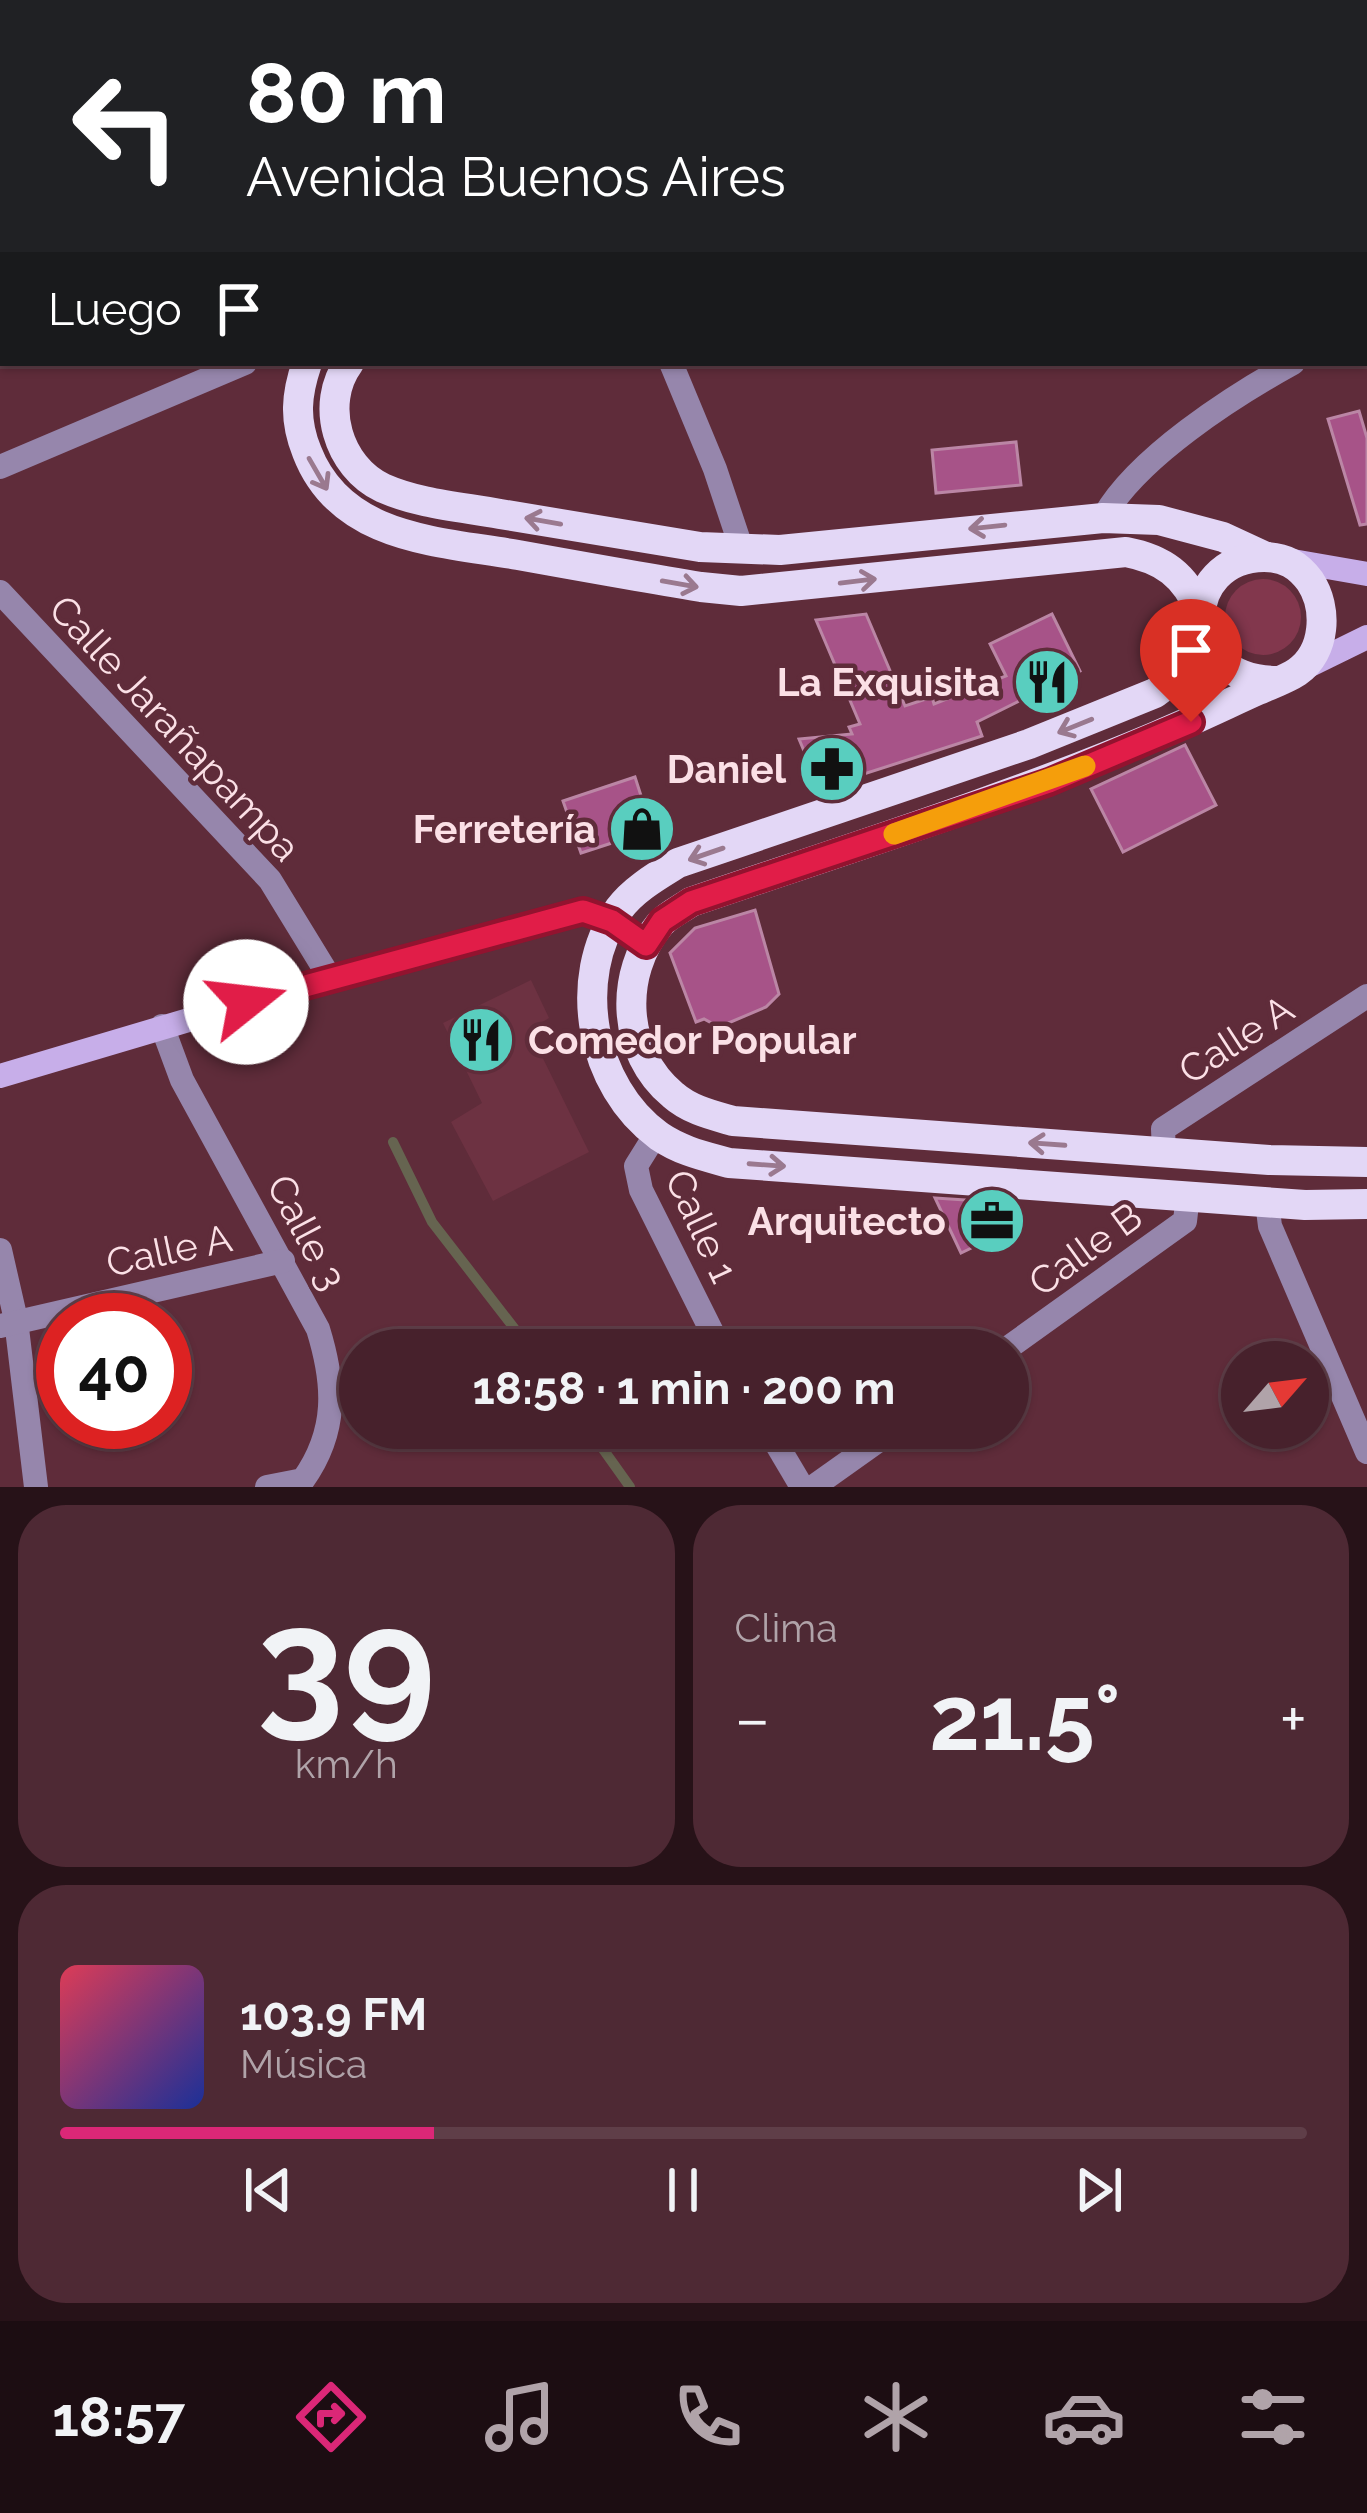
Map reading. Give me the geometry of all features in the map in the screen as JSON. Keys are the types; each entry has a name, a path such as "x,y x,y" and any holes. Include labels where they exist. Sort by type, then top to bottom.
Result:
{"main road":[{"path":"306,366 296,405 299,430 318,479 353,514 405,536 741,591 1126,553 1146,556 1180,575 1220,665 1256,681 1288,676"},
{"path":"339,366 334,410 339,440 357,470 382,488 429,502 700,548 742,550 1103,518 1159,520 1223,537 1302,570 1322,605 1318,643 1288,676 1049,782 691,902 662,921 646,945 630,997 632,1025 646,1064 673,1095 703,1113 734,1121 1269,1160 1367,1162"},
{"path":"741,591 742,550"},
{"path":"1276,558 1246,559 1227,567 1212,582 1202,626 1183,672 1155,693 1029,744 678,863 647,883 612,921 598,956 592,1020 604,1062 627,1103 656,1134 685,1151 729,1163 1267,1202 1367,1204"},
{"path":"612,921 646,945"},
{"path":"1267,1202 1269,1160"}],"street":[{"path":"0,466 238,366"},
{"path":"672,366 742,550"},
{"path":"1103,518 1119,489 1155,458 1246,390 1288,366"},
{"path":"1276,558 1367,574"},
{"name":"Calle Jarañapampa","path":"0,592 270,880 330,978"},
{"path":"1288,676 1367,638"},
{"path":"0,1076 330,978 583,911 612,921"},
{"name":"Calle A","path":"1164,1152 1163,1129 1367,997"},
{"name":"Calle 3","path":"162,1026 182,1080 318,1329 331,1371 328,1429 316,1460 302,1480 268,1487"},
{"name":"Calle 1","path":"656,1134 635,1166 641,1190 710,1329"},
{"name":"Calle B","path":"1029,1333 1185,1221 1188,1195"},
{"path":"1267,1202 1270,1226 1367,1452"},
{"path":"0,1250 36,1487"},
{"name":"Calle A","path":"8,1323 283,1261"},
{"path":"779,1449 802,1487"},
{"path":"813,1487 866,1449"}],"shaded area":[{"path":"1263,579 1290,590 1301,617 1290,644 1263,655 1236,644 1225,617 1236,590"},
{"path":"531,980 549,1018 529,1030 589,1152 493,1201 451,1122 482,1103 443,1023"}],"building":[{"path":"1359,411 1367,438 1367,524 1360,525 1328,419"},
{"path":"1016,442 1021,485 936,493 932,450"},
{"path":"866,614 905,706 932,697 934,704 1006,676 990,644 1052,614 1080,671 977,722 982,736 811,791 800,767 809,763 799,739 852,734 849,727 860,724 816,620"},
{"path":"1185,745 1216,805 1123,852 1091,789"},
{"path":"635,777 652,830 581,853 563,801"},
{"path":"755,910 779,994 766,1007 719,1027 704,1019 696,1022 670,953 695,928"},
{"path":"935,1198 1011,1203 1021,1224 961,1253"}],"waterway":[{"path":"393,1142 432,1222 515,1329"},
{"path":"603,1449 630,1487"}],"slow traffic":[{"path":"894,834 1085,766"}],"place":[{"name":"La Exquisita","path":"1047,682"},
{"name":"Daniel","path":"832,769"},
{"name":"Ferretería","path":"642,829"},
{"name":"Comedor Popular","path":"481,1040"},
{"name":"Arquitecto","path":"992,1221"}],"route":[{"path":"246,1002 583,911 612,921 646,945 662,921 691,902 1049,782 1191,722"}]}
